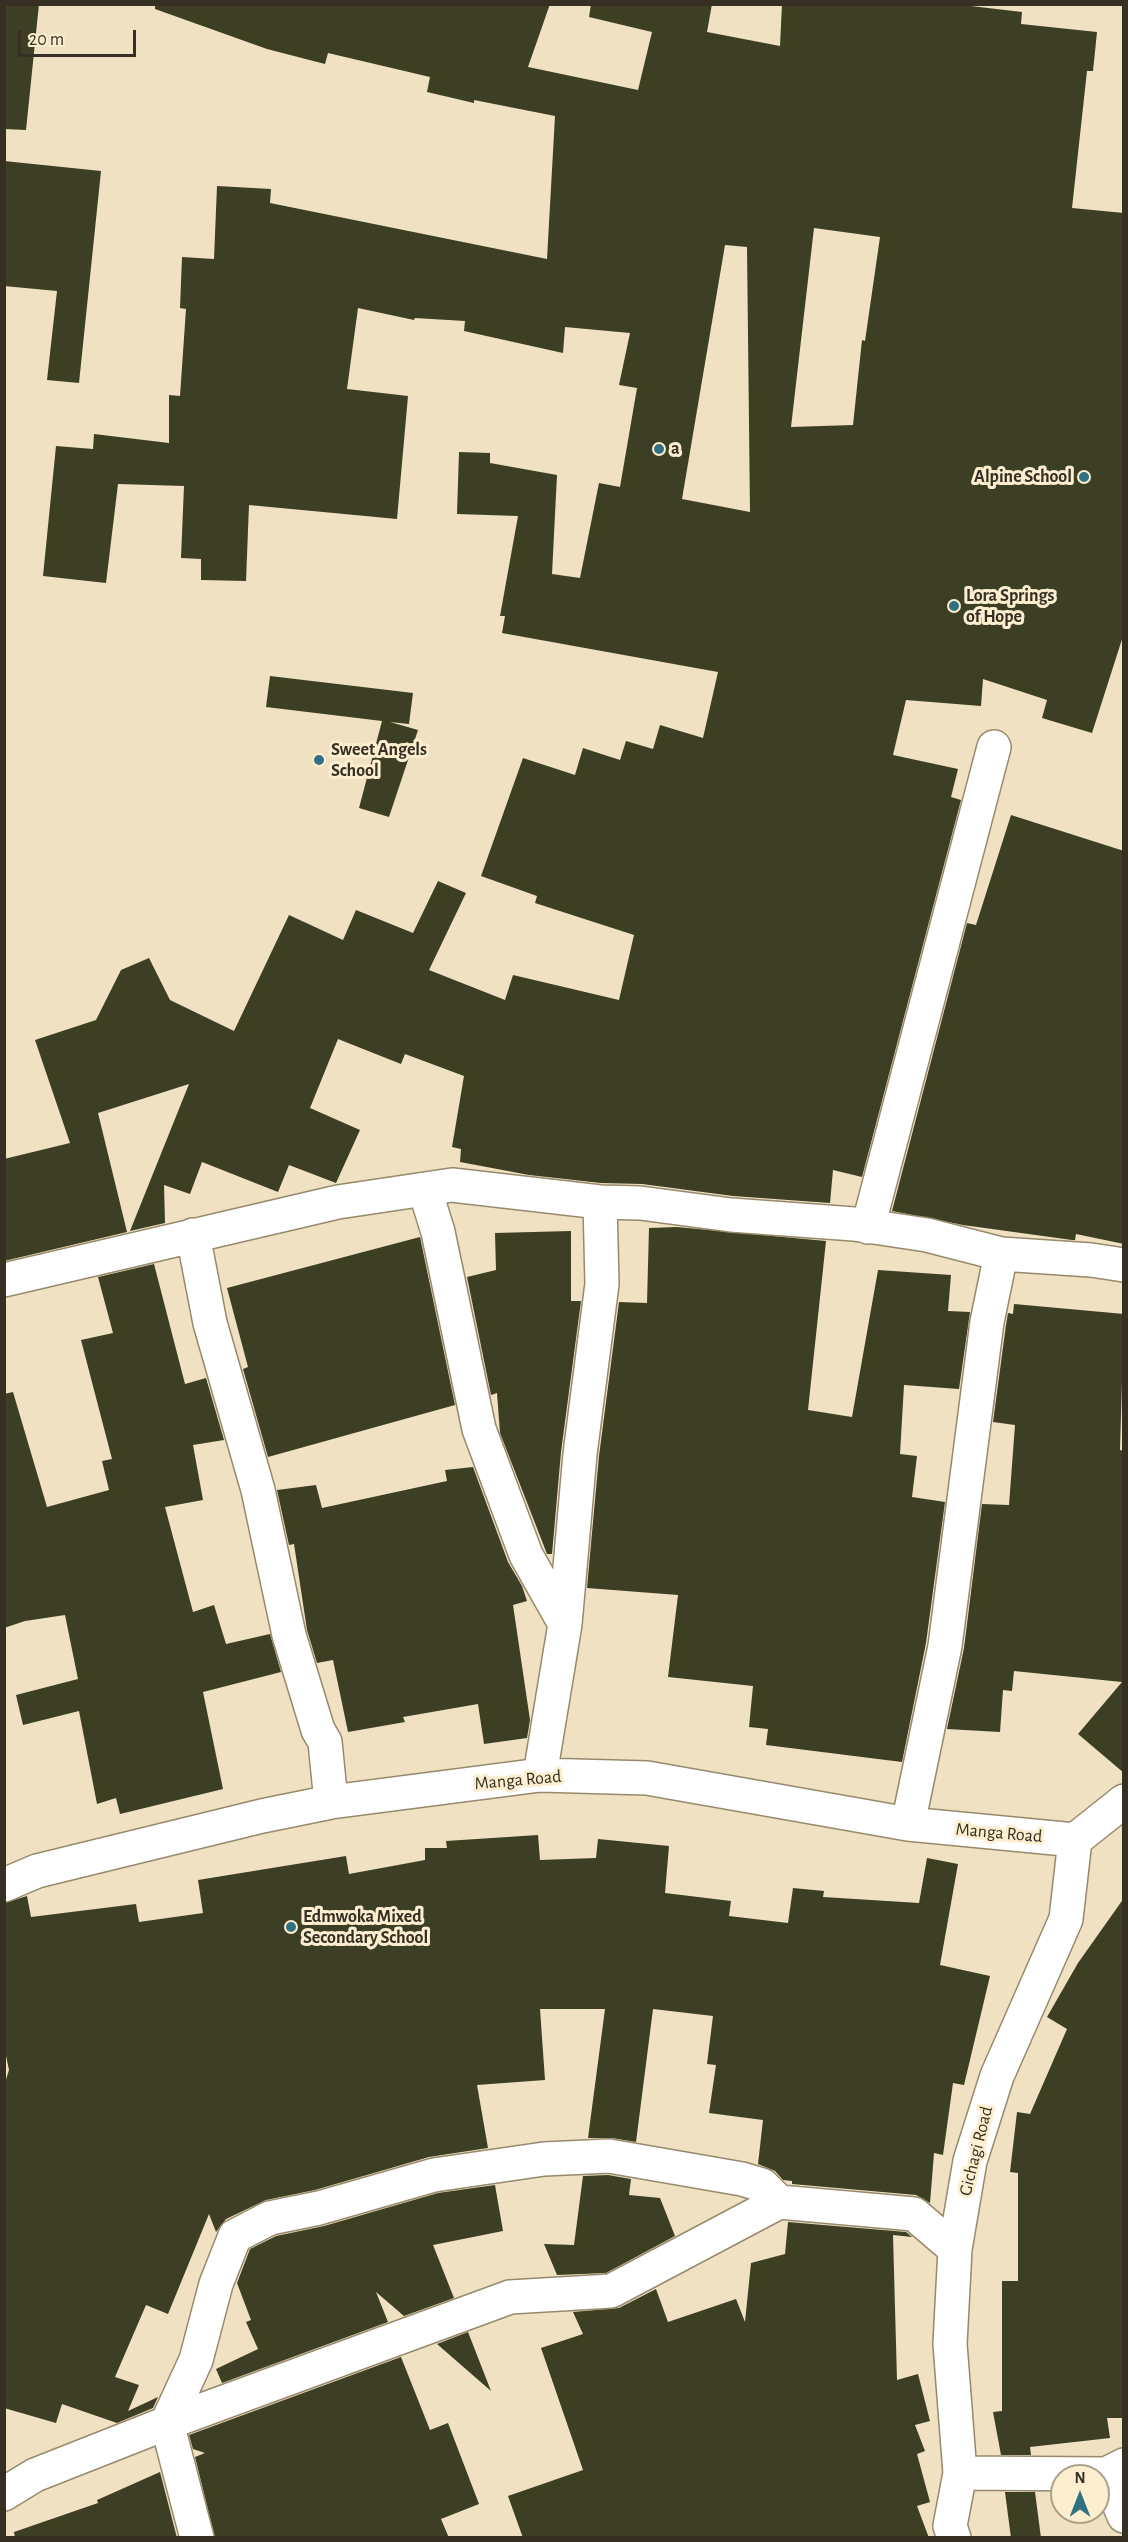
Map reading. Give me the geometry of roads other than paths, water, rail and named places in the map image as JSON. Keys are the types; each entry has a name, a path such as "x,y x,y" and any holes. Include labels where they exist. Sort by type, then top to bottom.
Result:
{"street":[{"path":"868,1227 994,747"},
{"path":"4,1280 338,1202 452,1185 600,1202 640,1203 731,1215 868,1227 927,1235 1001,1254 1124,1265"},
{"path":"425,1190 438,1232 479,1429 526,1555 565,1624"},
{"path":"540,1775 565,1624 580,1454 602,1284 600,1202"},
{"path":"194,1234 210,1323 258,1490 289,1635 318,1731 325,1742 331,1802"},
{"path":"908,1824 945,1646 987,1322 1001,1254"},
{"name":"Manga Road","path":"4,1885 37,1871 262,1816 331,1802 540,1775 647,1778 908,1824 1075,1840"},
{"path":"1075,1840 1124,1801"},
{"name":"Gichagi Road","path":"954,2538 950,2526 960,2473 950,2344 955,2248 970,2161 997,2076 1066,1919 1075,1840"},
{"path":"197,2538 167,2423 196,2360 216,2284 236,2236 270,2218 319,2208 434,2175 544,2159 609,2156 742,2179 762,2185 778,2202"},
{"path":"4,2494 35,2475 167,2423 510,2297 611,2291 778,2202 914,2214 955,2248"},
{"path":"960,2473 1115,2470 1124,2516"}],"place":[{"name":"a","path":"659,449"},
{"name":"Alpine School","path":"1084,477"},
{"name":"Lora Springs of Hope","path":"954,606"},
{"name":"Sweet Angels School","path":"319,760"},
{"name":"Edmwoka Mixed Secondary School","path":"291,1927"}]}
